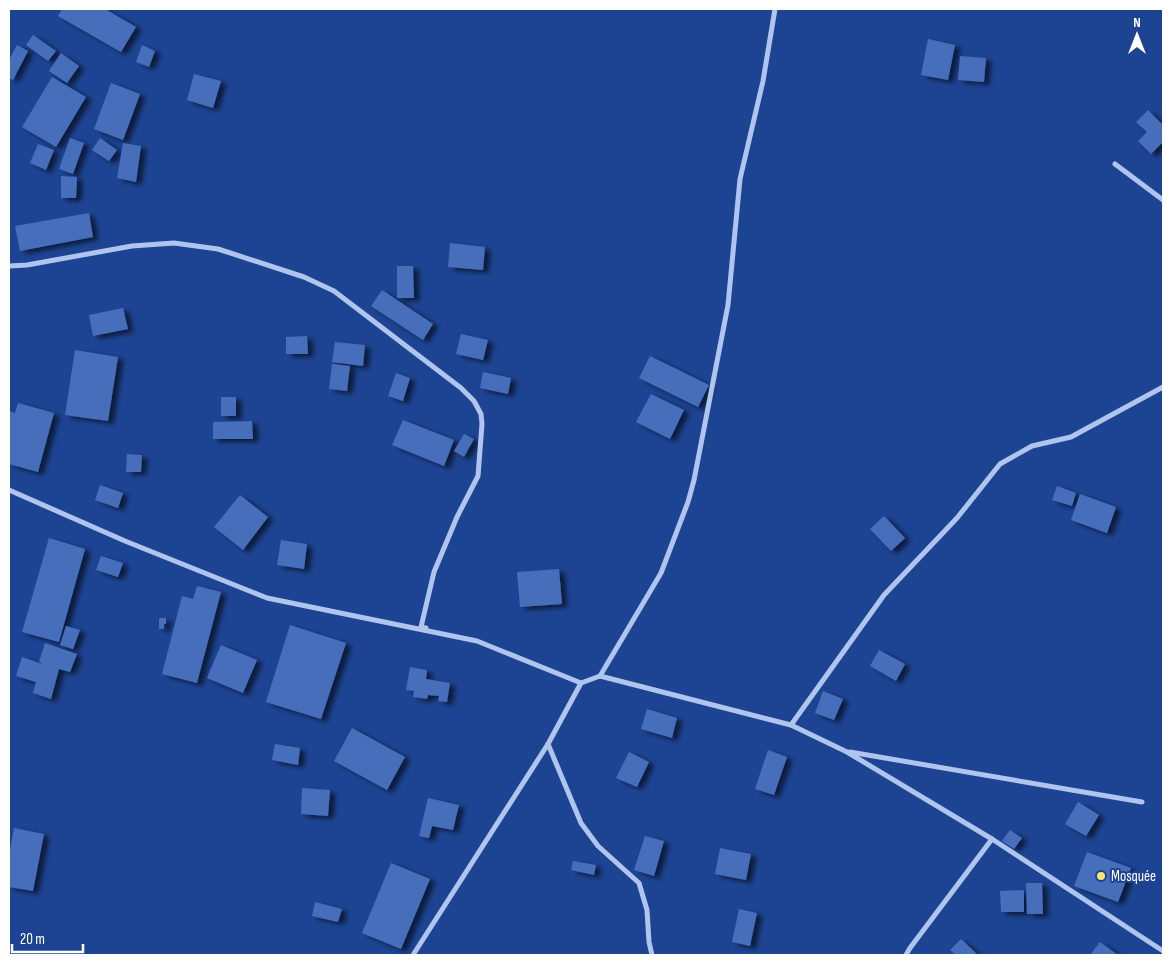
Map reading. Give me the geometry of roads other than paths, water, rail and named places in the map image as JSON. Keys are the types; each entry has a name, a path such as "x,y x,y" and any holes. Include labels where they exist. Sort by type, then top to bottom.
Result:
{"street":[{"path":"413,955 548,744 581,684 600,676 661,573 688,502 694,480 728,305 740,179 764,81 775,9"},
{"path":"1115,164 1163,200"},
{"path":"9,266 27,265 132,246 174,243 218,249 304,277 334,290 461,388 474,401 481,414 478,476 457,517 434,572 421,627 477,641 581,684"},
{"path":"791,725 884,595 957,518 1000,464 1032,446 1070,437 1163,387"},
{"path":"9,490 125,541 267,598 477,641"},
{"path":"600,676 791,725 848,752 992,839 1163,951"},
{"path":"548,744 581,823 598,846 639,883 647,910 649,942 652,955"},
{"path":"848,752 1142,802"},
{"path":"906,955 992,839"}],"place":[{"name":"Mosquée","path":"1101,876"}]}
